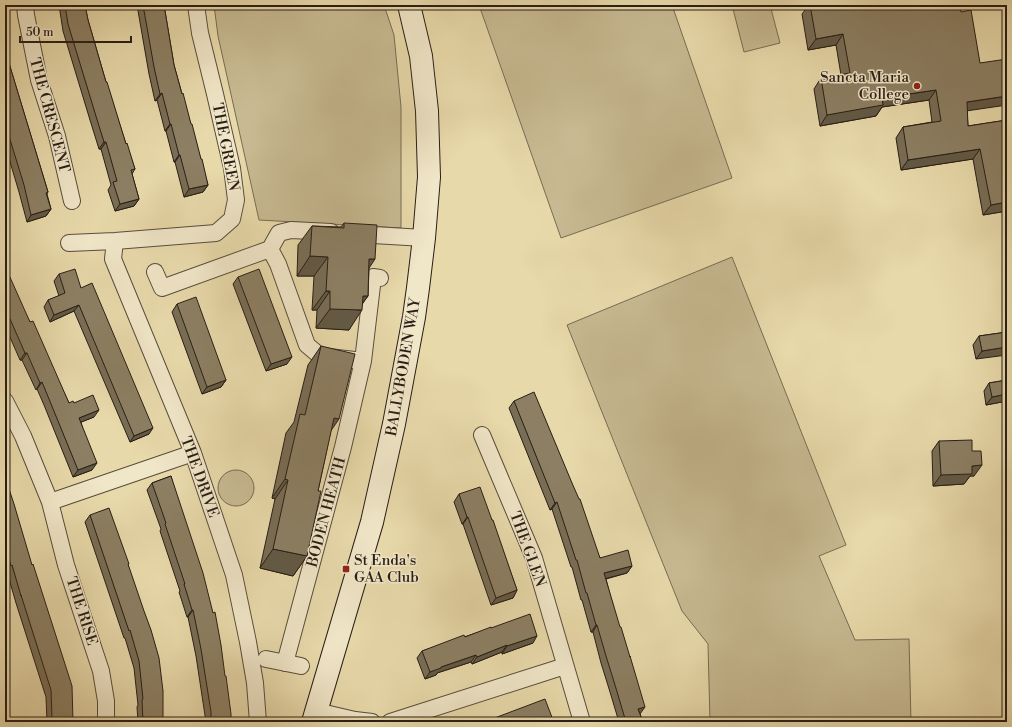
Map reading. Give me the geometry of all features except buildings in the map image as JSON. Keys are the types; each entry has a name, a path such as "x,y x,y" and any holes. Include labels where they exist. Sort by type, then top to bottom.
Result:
{"main road":[{"name":"BALLYBODEN WAY","path":"315,716 372,522 394,424 414,317 424,238 429,177 427,111 421,56 409,5"}],"street":[{"name":"THE CRESCENT","path":"25,5 39,80 57,136 72,201"},
{"name":"THE GREEN","path":"69,243 216,233 232,219 236,200 232,168 200,33 196,5"},
{"path":"155,272 162,288 270,249 279,233 291,230 424,238"},
{"name":"THE DRIVE","path":"115,241 114,259 193,453 234,575 255,683 258,722"},
{"path":"270,249 278,264 307,345 320,356 363,361"},
{"name":"BODEN HEATH","path":"285,662 343,446 363,361 373,277 380,278"},
{"name":"THE RISE","path":"5,401 23,436 50,502 66,565 101,671 106,701 106,722"},
{"name":"THE GLEN","path":"482,435 534,558 582,722"},
{"path":"50,502 193,453"},
{"path":"266,659 301,666"},
{"path":"390,722 565,666"},
{"path":"315,716 372,722"}],"shaded area":[{"path":"214,5 384,5 394,35 401,107 401,228 259,220 218,36"},
{"path":"479,5 672,5 732,178 561,238"},
{"path":"732,5 770,5 780,43 744,52"},
{"path":"732,257 846,545 819,556 855,640 909,639 911,722 710,722 708,644 682,611 567,325"},
{"path":"240,470 249,475 253,481 253,495 249,501 240,506 232,506 223,501 219,495 218,484 223,475 229,471"}],"place":[{"name":"Sancta Maria College","path":"917,86"},
{"name":"St Enda's GAA Club","path":"346,569"}]}
